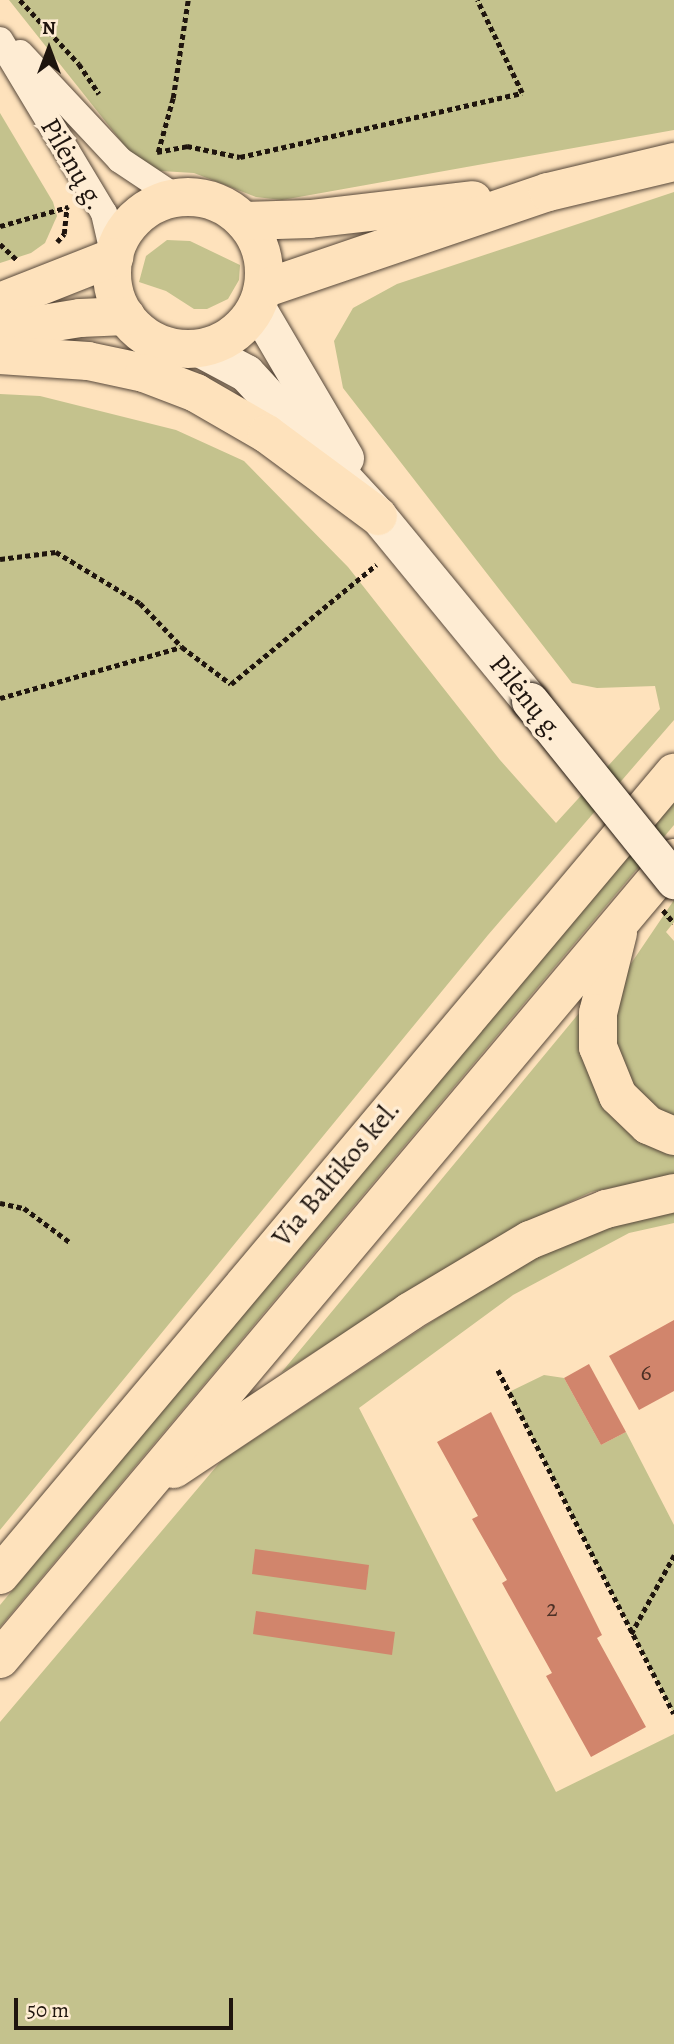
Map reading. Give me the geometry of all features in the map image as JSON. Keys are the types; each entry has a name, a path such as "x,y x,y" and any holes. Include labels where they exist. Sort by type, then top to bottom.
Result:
{"main road":[{"path":"259,297 548,192 674,162"},
{"path":"244,221 310,219 548,192"},
{"path":"177,198 213,201 244,221 261,252 259,297 233,334 200,348 174,347 151,339 126,316 114,288 114,257 130,224 159,202 177,198"},
{"path":"0,302 114,257"},
{"name":"Pilėnų g.","path":"259,297 378,516"},
{"path":"0,331 80,318 126,316"},
{"name":"Pilėnų g.","path":"200,348 246,373 378,516 674,880"},
{"path":"0,355 88,361 145,373 196,393 267,434 378,516"},
{"name":"Via Baltikos kel.","path":"0,1575 674,773"},
{"name":"Via Baltikos kel.","path":"0,1659 674,858"},
{"path":"623,918 598,1013 598,1047 618,1096 648,1125 674,1136"},
{"path":"136,1495 409,1312 530,1240 606,1209 674,1194"}],"street":[{"name":"Pilėnų g.","path":"0,31 120,160 177,198"},
{"name":"Pilėnų g.","path":"0,40 104,213 114,257"}],"path":[{"path":"158,152 173,98 188,0"},
{"path":"150,154 187,146 240,157 522,93 477,0"},
{"path":"49,252 64,234 68,207 65,197"},
{"path":"0,226 68,207"},
{"path":"0,244 13,258"},
{"path":"0,559 56,552 140,603 182,647 231,684 379,562"},
{"path":"371,553 387,570"},
{"path":"0,698 182,647"},
{"path":"0,1203 24,1208 71,1242"},
{"path":"498,1370 674,1714"},
{"path":"631,1634 674,1555"}],"shaded area":[{"path":"9,0 674,0 674,130 282,200 256,197 194,173 144,170"},
{"path":"0,113 53,202 57,216 45,243 31,253 0,263"},
{"path":"674,192 674,720 488,935 0,1530 0,394 40,396 176,430 244,461 348,567 500,760 556,823 660,709 655,686 597,688 572,683 343,388 334,341 353,308 397,284"},
{"path":"167,240 190,241 240,265 239,280 228,299 207,309 194,309 166,291 139,282 146,256"},
{"path":"674,800 674,825 0,1627 0,1605"},
{"path":"674,900 674,922 666,932 674,941 674,1122 639,1096 616,1053 613,1016 626,971"},
{"path":"580,1012 674,1153 674,1175 591,1192 508,1231 281,1373"},
{"path":"674,1205 674,1223 629,1233 513,1295 359,1408 556,1792 674,1734 674,2044 0,2044 0,1722 221,1461 507,1272 600,1226"},
{"path":"544,1375 564,1378 601,1445 626,1432 674,1525 674,1714 509,1392"}],"building":[{"path":"674,1320 674,1391 639,1410 609,1356"},
{"path":"589,1364 626,1432 601,1445 564,1378"},
{"path":"491,1412 602,1635 597,1638 646,1727 591,1757 546,1676 552,1673 502,1583 507,1580 472,1519 478,1516 437,1442"},
{"path":"255,1549 369,1565 366,1590 252,1574"},
{"path":"256,1611 395,1632 392,1655 253,1634"}]}
